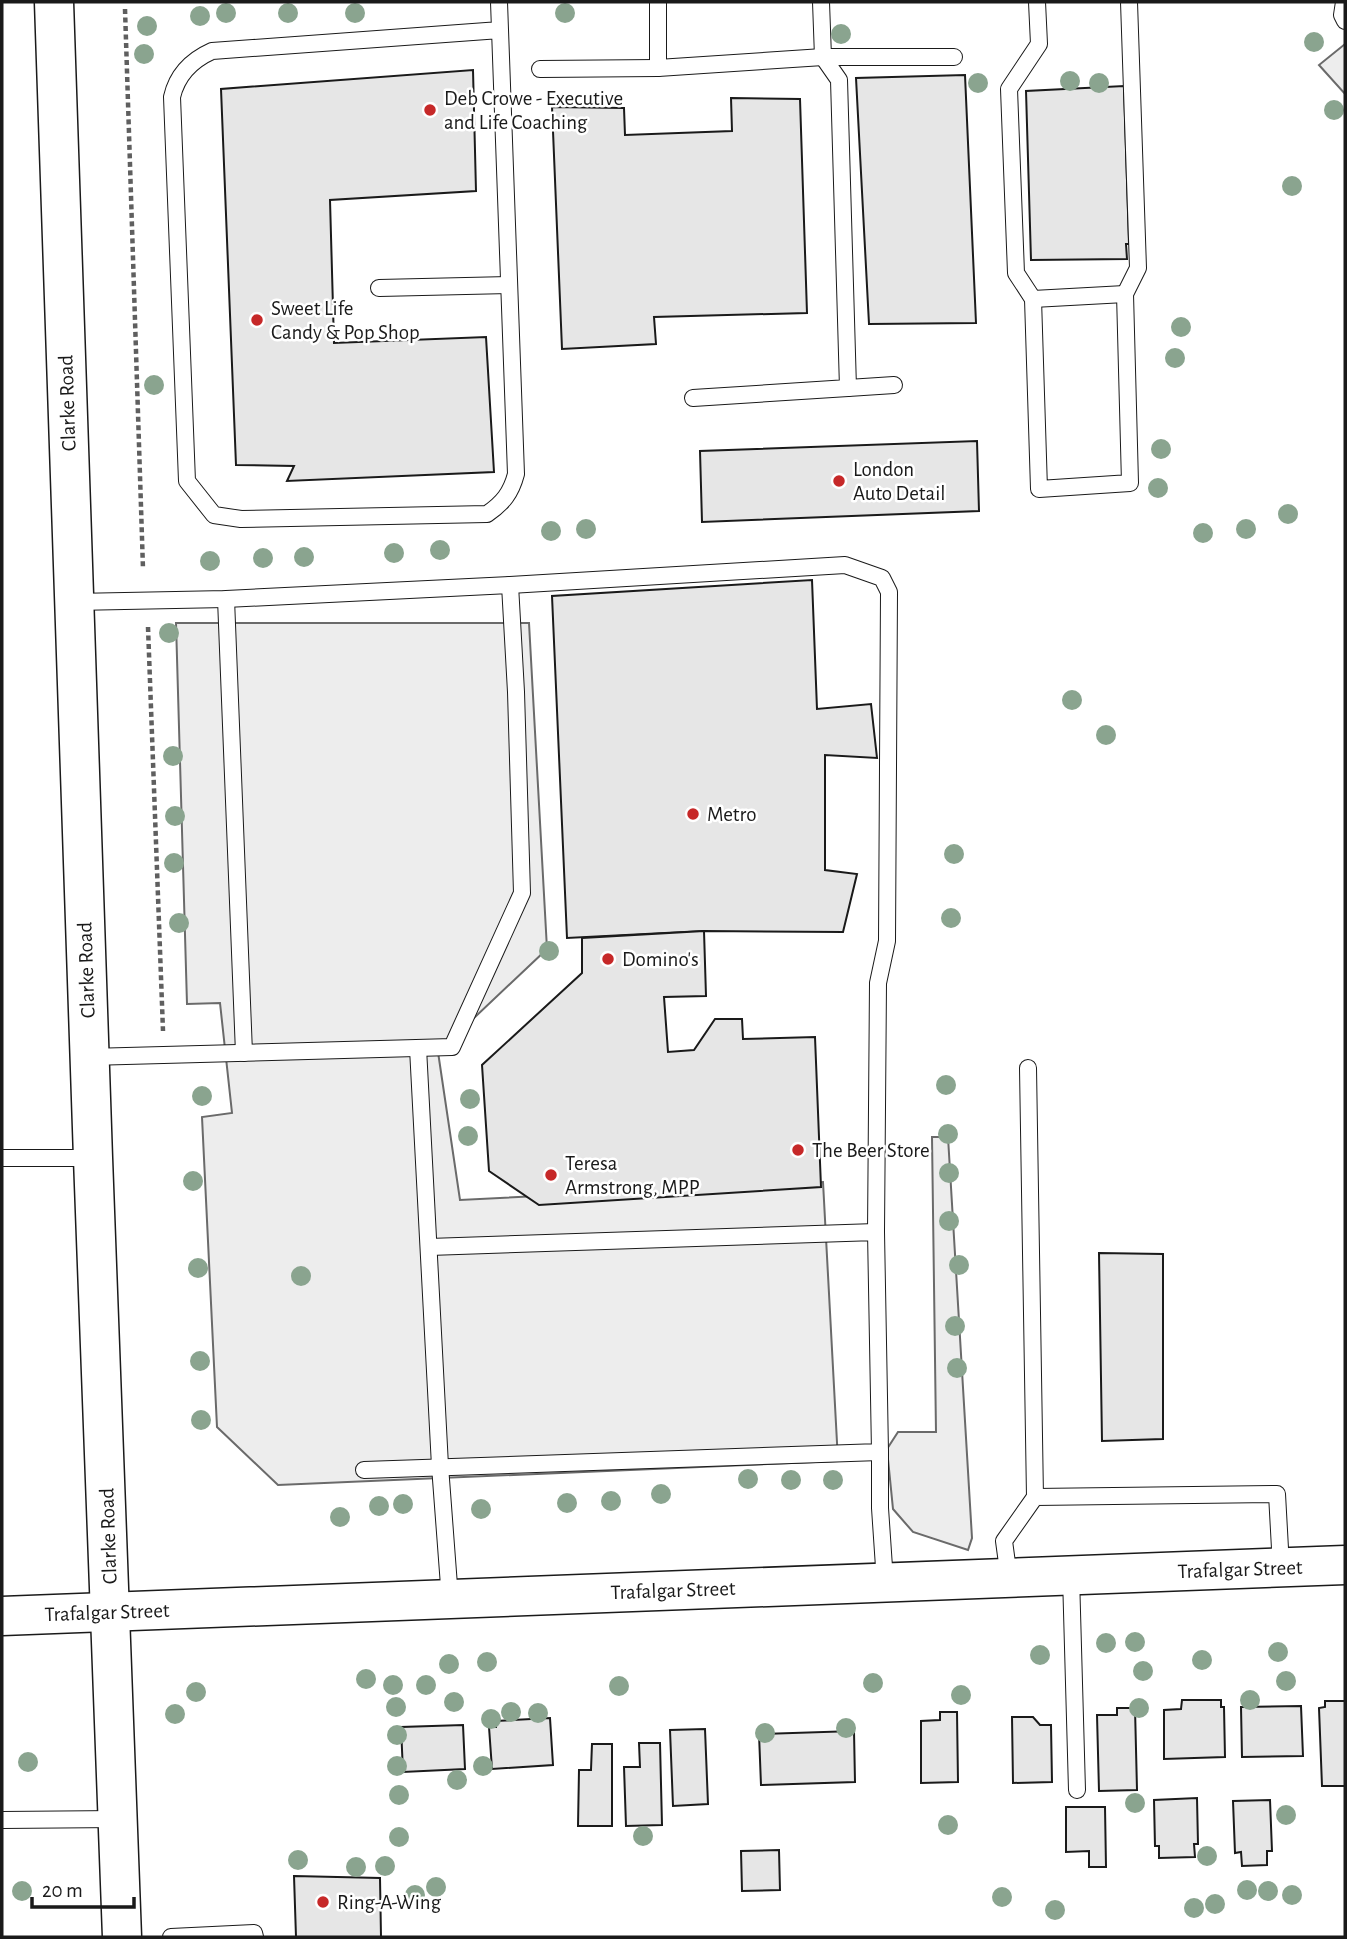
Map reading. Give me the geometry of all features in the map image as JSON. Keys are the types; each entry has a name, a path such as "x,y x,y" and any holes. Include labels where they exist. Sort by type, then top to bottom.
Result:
{"main road":[{"name":"Clarke Road","path":"54,2 122,1937"},
{"name":"Trafalgar Street","path":"2,1616 1345,1565"}],"lane":[{"path":"499,2 516,474 512,488 502,504 487,514 241,520 214,515 187,481 172,97 180,75 199,57 212,51 500,30"},
{"path":"658,2 658,68"},
{"path":"821,2 823,57 839,80 848,388"},
{"path":"1037,2 1039,44 1009,89 1016,274 1033,299 1039,489 1129,483 1125,294 1138,268 1129,2"},
{"path":"1344,2 1342,15 1345,21"},
{"path":"540,69 658,68 823,57 954,57"},
{"path":"379,288 509,285"},
{"path":"1033,299 1125,294"},
{"path":"693,398 894,385"},
{"path":"74,602 510,585 845,565 882,578 889,592 887,941 878,983 876,1232 880,1508 885,1582"},
{"path":"89,1057 452,1047 522,893 510,585"},
{"path":"226,598 244,1053"},
{"path":"418,1048 440,1466 450,1599"},
{"path":"1009,1578 1004,1541 1035,1497 1028,1068"},
{"path":"2,1158 93,1158"},
{"path":"429,1247 876,1232"},
{"path":"364,1470 880,1452"},
{"path":"1035,1497 1277,1494 1281,1567"},
{"path":"1071,1575 1077,1790"},
{"path":"2,1820 118,1819"},
{"path":"171,1937 254,1933 254,1937"}],"path":[{"path":"125,9 143,569"},
{"path":"148,627 163,1033"}],"shaded area":[{"path":"1345,44 1345,94 1319,65"},
{"path":"176,623 529,623 547,949 438,1052 460,1200 823,1182 838,1461 278,1485 217,1427 202,1117 232,1113 220,1003 187,1004"},
{"path":"932,1137 948,1137 972,1538 968,1550 913,1532 893,1509 887,1449 898,1432 936,1432"}],"building":[{"path":"473,70 476,191 330,200 334,343 486,337 494,472 287,481 294,466 236,465 221,89"},
{"path":"965,75 976,323 869,324 856,78"},
{"path":"1124,86 1129,244 1126,244 1127,259 1031,260 1026,91"},
{"path":"731,98 800,99 807,313 654,317 656,344 562,349 552,107 624,108 625,135 732,131"},
{"name":"London Auto Detail","path":"977,441 979,511 702,522 700,451"},
{"name":"Metro","path":"812,580 817,709 871,704 877,758 825,755 825,870 857,874 843,932 704,931 567,938 552,596"},
{"path":"704,931 706,996 664,997 668,1052 694,1050 715,1019 742,1019 743,1039 815,1037 821,1187 539,1205 489,1171 482,1065 582,973 582,938"},
{"path":"1099,1253 1163,1254 1163,1439 1102,1441"},
{"path":"1182,1700 1221,1700 1221,1707 1224,1707 1225,1757 1164,1759 1164,1710 1181,1709"},
{"path":"1325,1701 1345,1701 1345,1786 1322,1786 1319,1708 1325,1707"},
{"path":"1301,1706 1303,1756 1242,1757 1241,1707"},
{"path":"1117,1708 1135,1708 1137,1790 1099,1791 1097,1715 1117,1715"},
{"path":"940,1712 957,1712 958,1782 921,1783 921,1721 940,1720"},
{"path":"1012,1717 1033,1717 1040,1725 1051,1725 1052,1782 1013,1783"},
{"path":"550,1718 553,1765 492,1769 489,1727 496,1727 496,1721"},
{"path":"463,1725 465,1769 403,1772 401,1727"},
{"path":"705,1729 708,1804 673,1806 670,1730"},
{"path":"854,1731 855,1782 761,1785 759,1734"},
{"path":"639,1743 660,1743 662,1825 626,1826 624,1767 640,1767"},
{"path":"592,1744 612,1744 612,1826 578,1826 579,1770 591,1770"},
{"path":"1197,1798 1198,1844 1194,1844 1195,1857 1159,1858 1159,1846 1155,1846 1154,1800"},
{"path":"1270,1800 1272,1851 1267,1851 1267,1865 1242,1866 1241,1852 1235,1853 1233,1801"},
{"path":"1066,1807 1105,1807 1106,1867 1089,1867 1089,1851 1066,1852"},
{"path":"779,1850 780,1890 742,1891 741,1851"},
{"path":"294,1876 380,1878 381,1937 296,1937"}],"place":[{"name":"Deb Crowe - Executive and Life Coaching","path":"430,110"},
{"name":"Sweet Life Candy & Pop Shop","path":"257,320"},
{"name":"London Auto Detail","path":"839,481"},
{"name":"Metro","path":"693,814"},
{"name":"Domino's","path":"608,959"},
{"name":"The Beer Store","path":"798,1150"},
{"name":"Teresa Armstrong, MPP","path":"551,1175"},
{"name":"Ring-A-Wing","path":"323,1902"}]}
